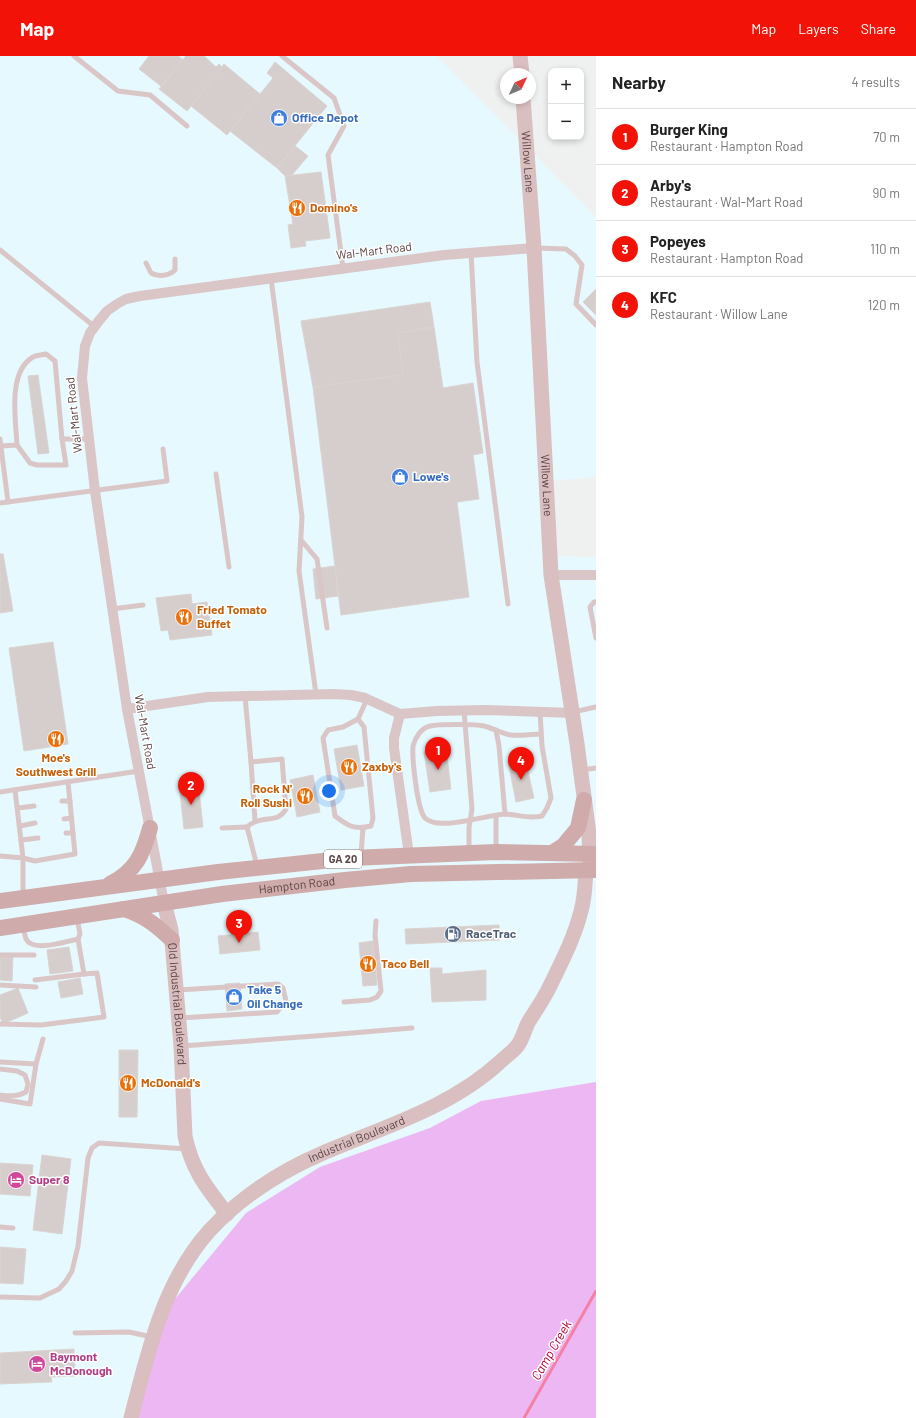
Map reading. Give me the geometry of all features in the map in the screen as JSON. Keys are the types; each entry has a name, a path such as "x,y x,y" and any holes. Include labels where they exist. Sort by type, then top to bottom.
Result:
{"main road":[{"path":"552,854 563,846 578,828 584,800"},
{"path":"105,886 118,880 131,870 138,861 150,828"},
{"name":"Hampton Road","path":"0,901 160,879 361,858 496,852 552,854 592,863"},
{"name":"Hampton Road","path":"0,928 272,888 417,874 592,863"},
{"path":"124,909 146,918 161,929 172,940"}],"street":[{"path":"520,56 521,68"},
{"name":"Willow Lane","path":"523,104 534,248 551,576 572,713 592,863"},
{"name":"Wal-Mart Road","path":"164,903 127,709 95,491 82,378 85,346 90,333 107,311 126,299 140,296 343,268 471,253 534,248"},
{"path":"551,576 596,575"},
{"path":"127,709 208,697 316,694 351,695 400,714 464,710 572,713"},
{"path":"400,714 394,738 394,748 409,855"},
{"name":"Industrial Boulevard","path":"131,1418 153,1337 181,1270 197,1246 227,1214 250,1194 278,1176 321,1154 432,1107 469,1086 495,1067 518,1045 528,1022 542,1001 572,940 582,909 592,863"},
{"name":"Old Industrial Boulevard","path":"164,903 172,940 181,1046 183,1123 188,1149 197,1173 227,1214"}],"lane":[{"path":"74,56 118,91 150,95 187,126"},
{"path":"282,56 334,98 344,126 328,155 343,268"},
{"path":"534,248 566,249 575,256 582,265 576,304 596,325"},
{"path":"0,250 95,327"},
{"path":"471,253 478,362 508,604"},
{"path":"146,263 151,273 158,276 166,275 175,270 174,259"},
{"path":"271,278 302,516 299,571 316,694"},
{"path":"46,354 55,361 62,439 66,465 37,465 30,463 17,446 15,410 16,384 22,367 33,357 46,354"},
{"path":"0,439 8,502"},
{"path":"62,439 89,439"},
{"path":"1,446 17,446"},
{"path":"0,503 167,481 163,449"},
{"path":"216,474 229,567"},
{"path":"301,540 317,559 327,628"},
{"path":"596,602 594,602 590,607 596,638"},
{"path":"112,609 143,605"},
{"path":"245,696 255,821"},
{"path":"358,719 364,727 374,818 371,826 363,828 352,827 335,816 323,738 328,730 343,727 358,719 367,700"},
{"path":"572,713 596,707"},
{"path":"464,710 472,809 468,853"},
{"path":"540,712 542,746 551,798 542,816 532,818 505,814 470,821 435,823 425,818 420,807 414,773 414,746 418,733 429,726 465,725 483,726 510,735 541,734"},
{"path":"496,730 499,746 505,814"},
{"path":"222,828 247,827 255,821 275,818 282,815 286,809 282,759 251,762"},
{"path":"580,770 596,768"},
{"path":"0,792 139,771"},
{"path":"0,856 23,858 35,861 75,854 68,782"},
{"path":"15,790 23,858 23,897"},
{"path":"62,802 70,800"},
{"path":"18,808 34,806"},
{"path":"496,816 496,852"},
{"path":"64,819 71,818"},
{"path":"20,826 36,823"},
{"path":"247,827 258,869"},
{"path":"361,858 363,828"},
{"path":"66,834 73,833"},
{"path":"21,840 38,838"},
{"path":"76,916 80,934 78,939 84,974"},
{"path":"344,1002 370,1000 378,997 382,991 375,935 376,921"},
{"path":"22,924 27,940 32,945 41,946 78,939"},
{"path":"0,954 34,955"},
{"path":"0,1024 41,1025 104,1017 97,973 35,980"},
{"path":"176,990 278,984 283,988 286,1001 277,1012 179,1018"},
{"path":"0,985 36,987"},
{"path":"181,1046 412,1028"},
{"path":"0,1099 30,1104 36,1064 43,1039"},
{"path":"0,1062 36,1064"},
{"path":"0,1069 18,1070 25,1075 28,1084 26,1092 15,1097 0,1095"},
{"path":"0,1297 40,1298 59,1288 66,1282 72,1271 78,1246 88,1158 92,1148 99,1144 188,1149"},
{"path":"0,1227 13,1228"},
{"path":"75,1333 129,1332 153,1337"}],"shaded area":[{"path":"0,56 437,56 596,217 596,477 549,481 552,556 596,557 596,1082 481,1101 430,1128 320,1167 130,1418 0,1418"},
{"path":"596,1082 596,1418 130,1418 170,1305 246,1213 320,1167 430,1128 481,1101"}],"building":[{"path":"149,56 178,56 183,60 161,86 139,69"},
{"path":"186,56 204,56 216,67 219,64 222,67 187,111 159,89"},
{"name":"Office Depot","path":"275,62 327,106 277,168 230,131 273,78 267,73"},
{"path":"224,64 260,94 227,135 191,106"},
{"path":"295,146 308,156 292,175 285,176 277,168"},
{"path":"321,172 330,238 305,241 306,246 291,248 288,225 293,224 285,176"},
{"path":"596,289 596,315 583,302"},
{"path":"430,302 434,327 398,333 403,375 313,387 301,321"},
{"name":"Lowe's","path":"434,327 443,388 473,383 483,453 473,455 479,499 457,502 469,597 341,615 313,387 403,375 398,333"},
{"path":"38,375 49,453 38,454 28,376"},
{"path":"0,554 3,554 13,611 0,613"},
{"path":"335,566 338,596 316,599 313,569"},
{"name":"Fried Tomato Buffet","path":"191,594 192,604 207,602 212,635 170,640 168,630 161,631 156,598"},
{"path":"53,642 68,744 24,751 9,648"},
{"name":"Zaxby's","path":"357,745 364,786 341,790 334,749"},
{"path":"446,748 451,789 430,792 424,752"},
{"path":"525,758 534,798 516,802 508,761"},
{"name":"Rock N' Roll Sushi","path":"313,775 320,812 297,817 290,780"},
{"path":"198,781 203,827 184,829 179,783"},
{"name":"RaceTrac","path":"499,925 500,940 406,944 405,929"},
{"path":"258,932 260,950 220,954 218,936"},
{"name":"Taco Bell","path":"373,941 377,985 363,986 359,943"},
{"path":"69,947 73,971 50,974 47,950"},
{"path":"0,955 13,955 12,981 0,980"},
{"path":"430,968 442,968 442,974 486,970 486,1000 432,1002"},
{"path":"80,978 83,994 61,998 58,982"},
{"name":"Take 5 Oil Change","path":"240,983 242,1009 227,1011 225,984"},
{"path":"18,988 28,1013 3,1024 0,1017 0,995"},
{"name":"McDonald's","path":"119,1050 138,1050 137,1117 119,1117"},
{"path":"42,1155 71,1159 62,1234 33,1230"},
{"name":"Super 8","path":"0,1163 33,1165 30,1196 0,1194"},
{"path":"0,1247 26,1249 23,1284 0,1283"},
{"name":"Baymont McDonough","path":"74,1349 75,1376 51,1377 52,1382 0,1384 0,1353"}],"waterway":[{"name":"Camp Creek","path":"524,1418 596,1291"}],"place":[{"name":"Office Depot","path":"279,118"},
{"name":"Domino's","path":"297,208"},
{"name":"Lowe's","path":"400,477"},
{"name":"Fried Tomato Buffet","path":"184,617"},
{"name":"Moe's Southwest Grill","path":"56,739"},
{"name":"Zaxby's","path":"349,767"},
{"name":"Burger King","path":"438,770"},
{"name":"KFC","path":"521,780"},
{"name":"Rock N' Roll Sushi","path":"305,796"},
{"name":"Arby's","path":"191,805"},
{"name":"RaceTrac","path":"453,934"},
{"name":"Popeyes","path":"239,943"},
{"name":"Taco Bell","path":"368,964"},
{"name":"Take 5 Oil Change","path":"234,997"},
{"name":"McDonald's","path":"128,1083"},
{"name":"Super 8","path":"16,1180"},
{"name":"Baymont McDonough","path":"37,1364"}]}
